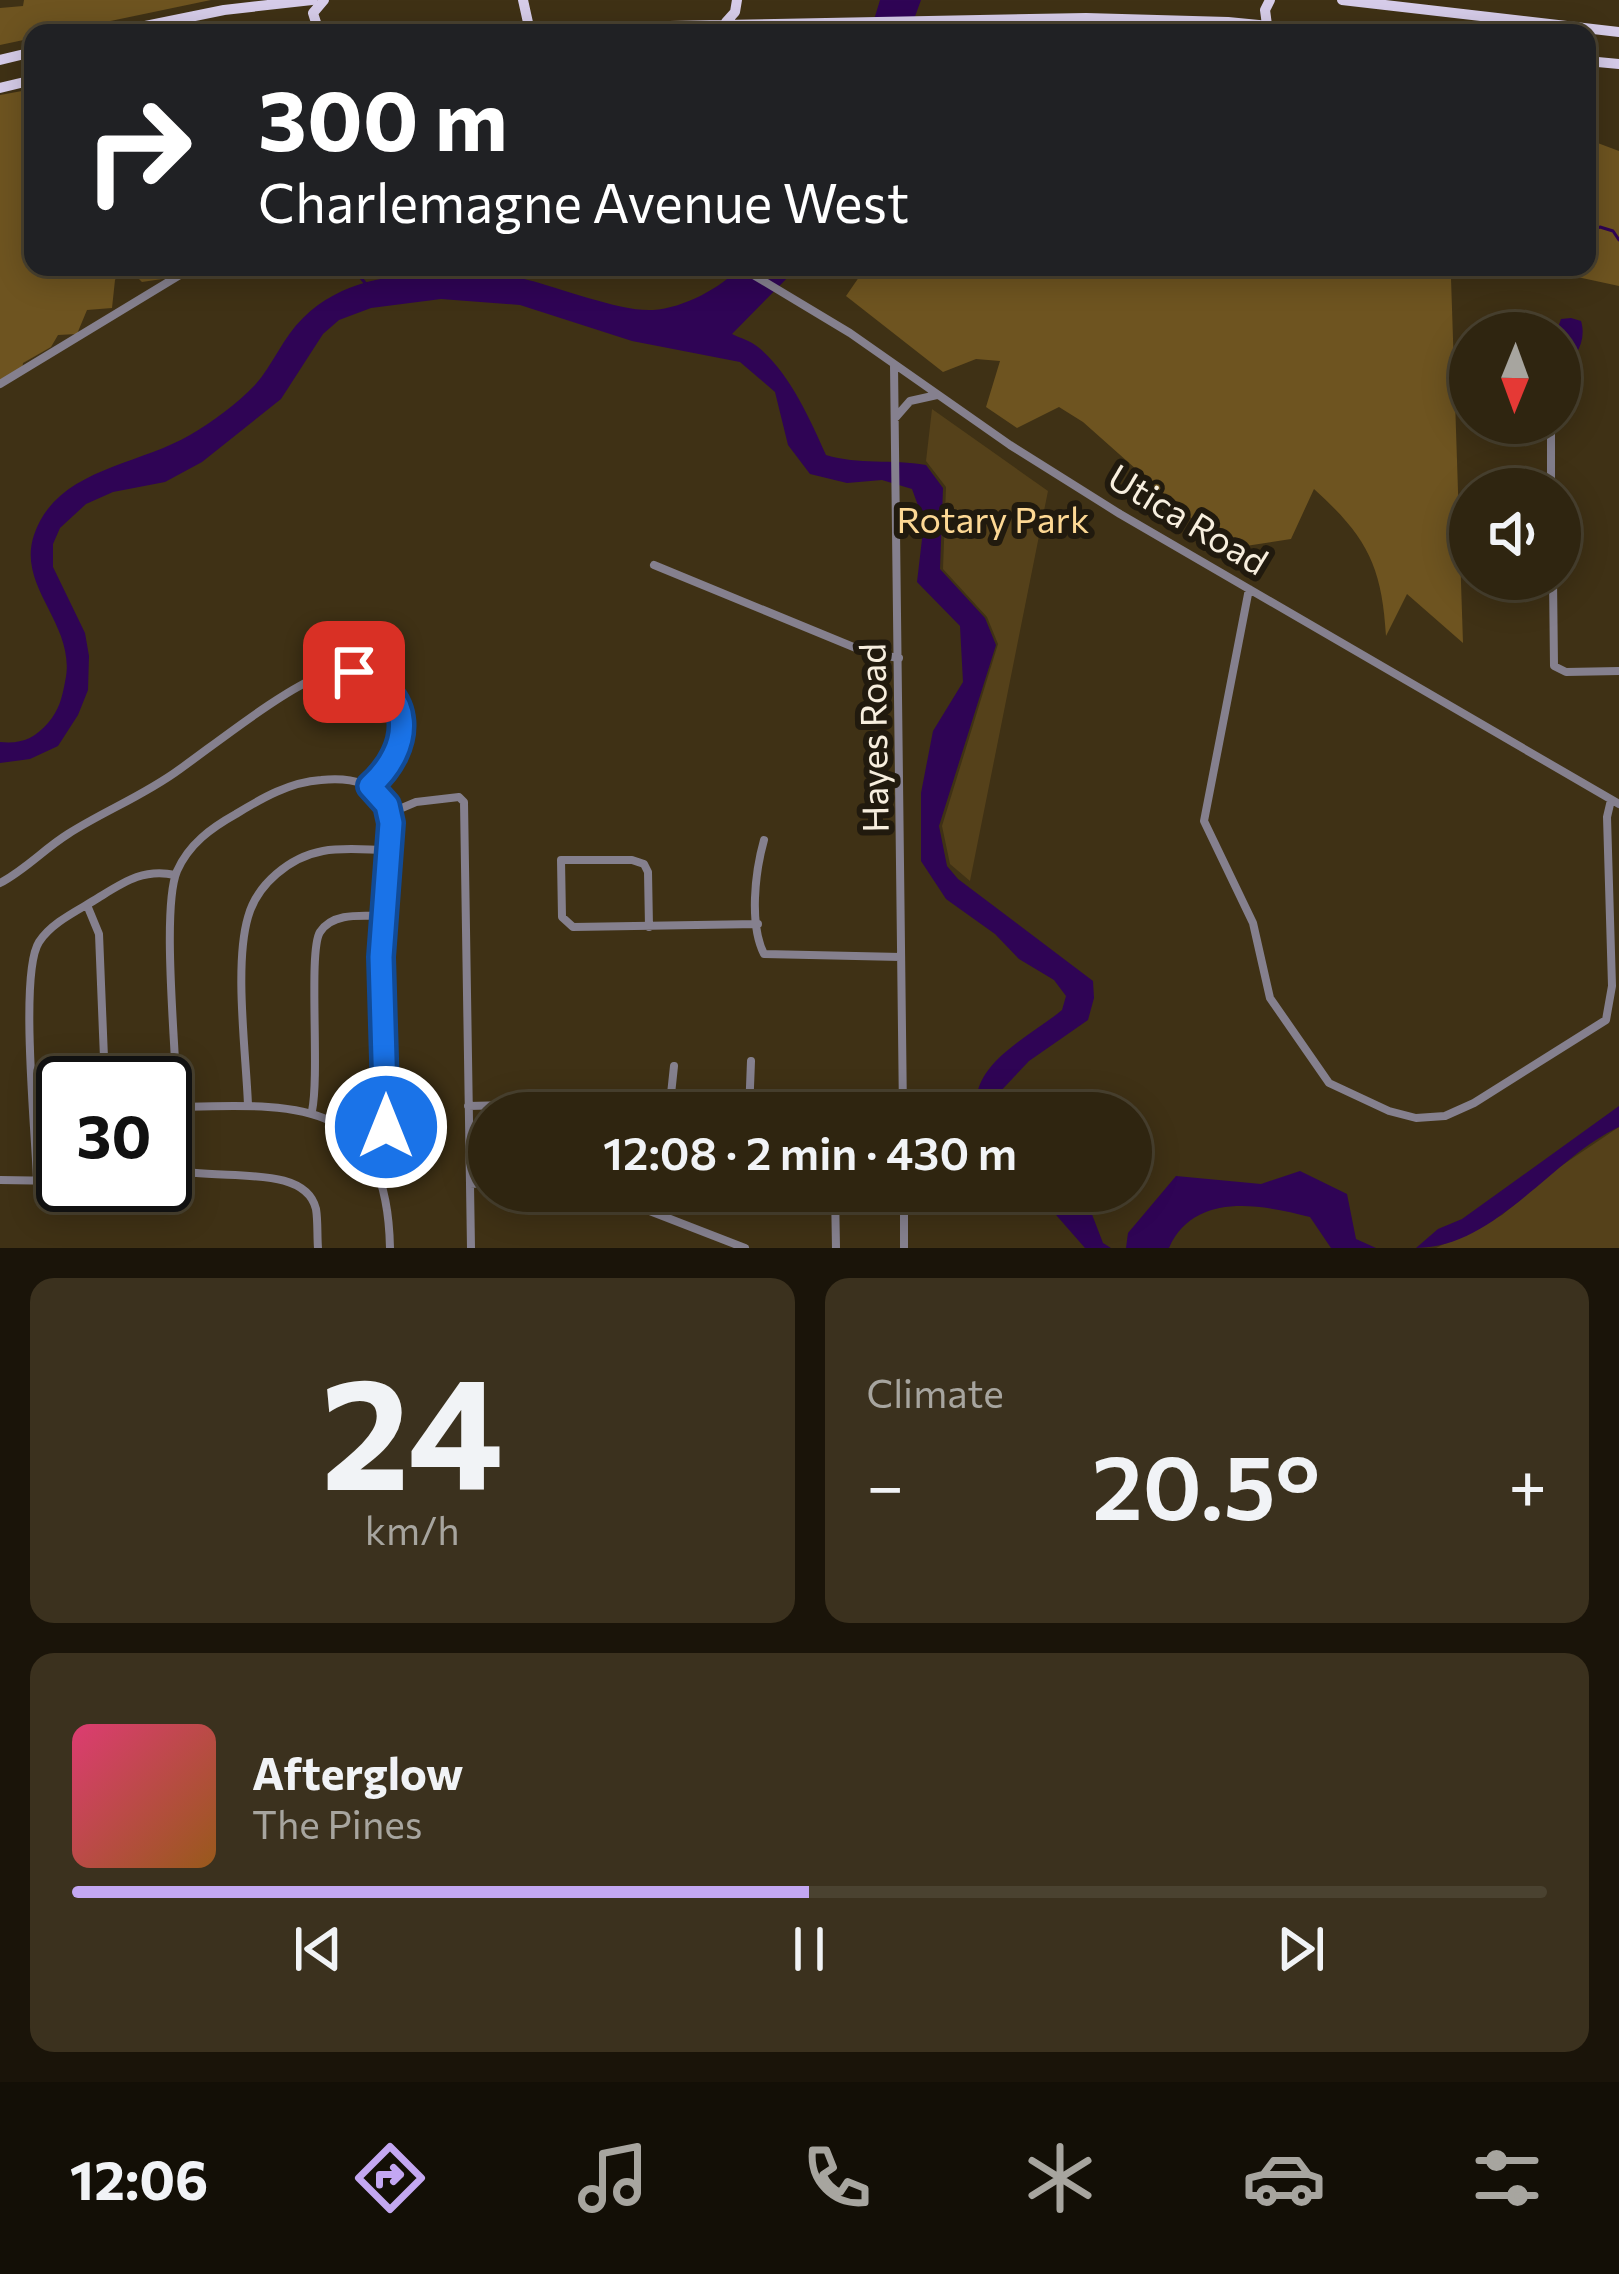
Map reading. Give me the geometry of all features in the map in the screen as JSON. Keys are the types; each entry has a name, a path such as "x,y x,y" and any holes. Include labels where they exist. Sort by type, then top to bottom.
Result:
{"main road":[{"path":"155,24 312,0"},
{"path":"723,24 735,12 736,0"},
{"path":"1342,0 1550,24"},
{"path":"723,24 1120,19 1243,24"}],"street":[{"path":"0,384 178,276"},
{"name":"Utica Road","path":"756,276 1120,514 1615,802"},
{"name":"Hayes Road","path":"894,363 903,1092"},
{"path":"895,418 910,401 937,395"},
{"path":"654,565 868,653 899,658"},
{"path":"1249,589 1204,821 1252,923 1270,998 1330,1083 1358,1100 1416,1118 1453,1114 1574,1042 1608,1016 1612,986 1607,817 1615,802"},
{"path":"1553,600 1554,666 1565,672 1619,671"},
{"path":"0,883 64,836 152,788 236,728 331,672 368,676 398,705 402,725 398,752 370,786"},
{"path":"175,1056 171,928 175,875 201,838 272,794 320,780 353,780 370,786 390,813 381,997 389,1112 385,1132 368,1155"},
{"path":"390,813 442,796 464,802 468,1106"},
{"path":"764,840 758,862 760,949 767,955 901,958"},
{"path":"248,1105 244,946 255,901 280,871 305,857 335,850 389,850"},
{"path":"649,927 644,864 561,860 562,912 566,924 577,928 649,927 758,924"},
{"path":"36,1124 33,958 47,933 140,874 175,875"},
{"path":"87,905 99,934 104,1056"},
{"path":"312,1111 318,1075 315,972 319,935 332,921 344,917 382,916"},
{"path":"750,1092 751,1061"},
{"path":"672,1092 674,1066"},
{"path":"192,1107 248,1105 312,1111 345,1130 368,1155 384,1188 390,1248"},
{"path":"192,1175 266,1176 300,1186 316,1209 318,1248"},
{"path":"0,1180 36,1180"},
{"path":"470,1212 471,1248"},
{"path":"653,1212 746,1248"},
{"path":"835,1212 836,1248"},
{"path":"904,1212 904,1248"}],"green space":[{"name":"Rotary Park","path":"932,409 1048,491 970,881 950,864 942,826 998,644 987,617 943,569 946,487 926,461"},
{"path":"1619,1127 1619,1248 1436,1248 1502,1215 1558,1168"}],"shaded area":[{"path":"24,0 211,0 96,24 24,24 24,40 0,45 0,8 23,6"},
{"path":"880,0 921,0 912,24 873,24"},
{"path":"24,91 24,276 117,276 112,308 87,310 77,334 58,335 51,347 23,363 22,370 0,387 0,95"},
{"path":"1596,142 1619,151 1619,286 1573,276 1596,276"},
{"path":"136,276 172,276 169,278 142,282"},
{"path":"405,276 522,278 640,310 701,296 730,276 789,276 732,334 755,345 779,369 826,455 926,465 943,488 940,569 985,618 996,645 939,826 947,866 1093,981 1088,1020 1029,1061 1000,1092 978,1092 992,1066 1062,1010 1066,996 1054,980 1019,959 995,934 946,899 921,861 921,793 933,731 963,682 960,626 917,582 924,522 912,489 882,480 847,483 810,474 788,445 775,392 740,362 632,341 520,305 441,299 371,308 339,320 323,334 281,399 202,462 165,482 113,492 86,504 60,528 53,544 53,567 85,633 88,690 58,746 30,759 0,763 0,742 27,739 43,728 57,709 65,682 63,642 33,572 34,535 45,513 79,483 190,435 224,412 255,385 296,326 321,303 362,284"},
{"path":"860,276 1458,276 1451,278 1449,312 1449,444 1456,444 1457,468 1449,468 1449,600 1462,600 1463,643 1407,594 1386,636 1380,590 1368,554 1347,522 1314,489 1291,539 1226,549 1083,422 1059,407 1017,428 986,407 1000,361 976,359 943,372 846,296"},
{"path":"1619,1106 1619,1127 1594,1141 1497,1218 1445,1244 1416,1248 1438,1229 1462,1219"},
{"path":"1300,1171 1347,1194 1356,1239 1376,1248 1331,1248 1310,1217 1250,1206 1211,1210 1195,1218 1169,1248 1126,1248 1128,1233 1146,1212 1152,1212 1152,1204 1176,1176 1261,1184"},
{"path":"1053,1212 1091,1212 1103,1243 1111,1248 1085,1248"}],"waterway":[{"path":"1596,229 1613,231 1619,240"},
{"path":"359,276 366,284"}],"route":[{"path":"354,672 384,687 398,705 402,725 393,761 370,786 387,805 391,823 381,957 386,1127"}]}
